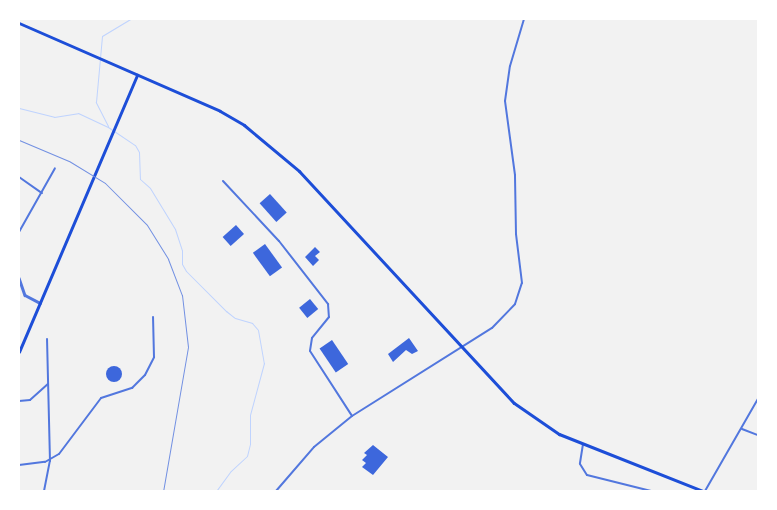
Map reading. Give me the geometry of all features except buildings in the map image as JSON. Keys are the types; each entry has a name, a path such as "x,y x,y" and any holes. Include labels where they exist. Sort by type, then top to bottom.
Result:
{"highway":[{"path":"19,23 138,74 220,112 280,152 514,403 542,424 583,444 704,491"}],"main road":[{"path":"19,352 138,74"}],"street":[{"path":"276,491 314,447 352,416 509,313 518,299 522,283 516,234 515,175 505,102 510,66 524,19"},
{"path":"19,232 55,168"},
{"path":"19,177 42,193"},
{"path":"223,181 279,241 328,304 327,322 312,338 310,351 352,416"},
{"path":"19,278 26,295 40,303"},
{"path":"19,465 50,461 60,454 101,398 132,388 145,375 154,357 153,317"},
{"path":"44,491 50,461 47,339"},
{"path":"19,401 30,400 48,384"},
{"path":"704,491 758,399"},
{"path":"742,429 758,435"},
{"path":"583,444 580,464 587,475 652,491"}],"waterway":[{"path":"108,126 96,102 102,36 130,19"},
{"path":"19,108 54,117 78,113 108,127 135,145 139,152 140,179 150,188 175,229 182,250 182,264 186,271 226,311 235,318 252,323 258,330 264,363 250,415 250,444 247,456 230,472 216,491"}],"railway":[{"path":"19,140 69,161 105,183 147,225 168,259 182,295 188,347 163,491"}]}
